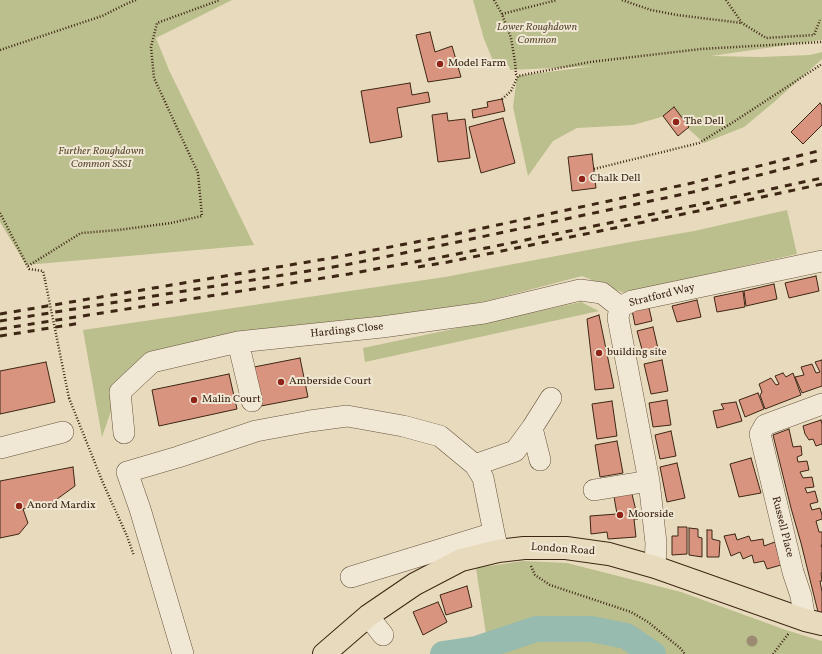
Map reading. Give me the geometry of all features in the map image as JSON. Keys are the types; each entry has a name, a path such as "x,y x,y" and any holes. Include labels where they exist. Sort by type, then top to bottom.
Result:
{"main road":[{"name":"London Road","path":"324,654 368,616 415,584 496,542 524,548 566,548 609,554 655,567 813,622"}],"street":[{"name":"Stratford Way","path":"655,567 656,543 649,481 618,318 620,307 632,301 822,261"},
{"name":"Hardings Close","path":"124,433 120,392 152,362 238,342 382,327 484,313 580,290 602,293 620,307"},
{"path":"238,342 252,401"},
{"path":"475,465 515,451 551,398"},
{"name":"Russell Place","path":"813,622 801,596 793,572 760,434 765,425 822,404"},
{"path":"183,654 140,509 127,472 256,431 347,416 403,426 440,436 475,465 483,478 496,542 351,577"},
{"path":"532,428 540,460"},
{"path":"0,448 63,432"},
{"path":"594,490 649,481"},
{"path":"368,616 383,635"}],"path":[{"path":"0,50 102,16 136,0"},
{"path":"28,266 81,233 171,223 202,216 198,173 154,78 151,47 157,23 220,0"},
{"path":"494,0 502,14 511,38 516,62 516,74 518,76 511,91 502,99"},
{"path":"502,14 557,0"},
{"path":"622,0 651,10 742,24 766,38 814,35 820,20"},
{"path":"726,0 742,24"},
{"path":"518,76 590,62 701,49 822,42"},
{"path":"594,169 699,143 822,64"},
{"path":"0,213 29,269 43,271 69,398 127,536"},
{"path":"524,548 535,575 550,585 631,612 648,622 680,648 685,654"},
{"path":"773,654 792,630 813,622"}],"green space":[{"name":"Further Roughdown Common SSSI","path":"0,0 232,0 156,38 169,70 254,245 26,265 0,222"},
{"name":"Lower Roughdown Common","path":"473,0 822,0 822,40 711,56 761,57 810,55 822,52 822,59 744,127 704,143 672,114 633,125 577,128 553,141 528,176 513,107 517,76 594,66 510,70 509,66 496,68 484,39"},
{"path":"787,210 797,254 624,293 582,276 483,302 151,356 121,382 102,437 83,330 445,277 694,231"},
{"path":"581,302 599,311 365,362 363,348"},
{"path":"523,561 567,563 681,592 786,630 822,641 822,654 489,654 476,568"}],"building":[{"name":"Model Farm","path":"430,32 435,52 452,46 461,77 428,82 416,35"},
{"path":"410,83 412,95 428,92 430,102 397,108 402,137 370,143 361,91"},
{"path":"502,99 505,111 473,118 472,110 488,107 487,102"},
{"path":"820,103 822,106 822,125 803,144 791,132"},
{"name":"The Dell","path":"674,107 689,127 678,136 663,116"},
{"path":"447,113 448,121 465,119 470,158 438,162 432,115"},
{"path":"503,118 515,163 481,173 469,127"},
{"name":"Chalk Dell","path":"592,154 596,188 572,191 568,157"},
{"path":"816,276 819,291 789,298 785,283"},
{"path":"774,284 777,299 746,306 744,291"},
{"path":"743,291 745,307 717,312 714,297"},
{"path":"697,300 701,317 677,322 672,306"},
{"path":"649,308 652,321 635,325 632,310"},
{"name":"building site","path":"599,315 614,388 595,390 587,319"},
{"path":"653,327 659,353 644,357 637,331"},
{"name":"Amberside Court","path":"300,358 308,397 261,406 254,367"},
{"path":"662,360 668,391 651,394 644,364"},
{"path":"822,360 822,386 802,393 795,377 804,375 801,367 812,364 816,373 820,372 815,362"},
{"path":"46,362 55,402 0,414 0,371"},
{"path":"783,373 786,377 793,373 801,395 765,409 760,395 762,392 759,384 771,378 776,385 779,384 775,376"},
{"name":"Malin Court","path":"229,374 237,409 159,426 152,390"},
{"path":"758,393 764,409 745,417 739,400"},
{"path":"667,400 671,425 653,427 649,403"},
{"path":"612,401 617,436 597,439 592,404"},
{"path":"736,402 742,421 717,428 713,411 724,409 721,404"},
{"path":"821,420 822,444 816,446 813,439 809,440 805,434 803,426"},
{"path":"789,429 793,447 801,446 802,455 797,457 798,462 807,461 809,470 800,472 803,478 812,477 814,487 805,488 807,493 815,491 818,502 810,504 812,510 820,508 822,515 822,519 816,521 819,532 822,532 822,581 820,581 822,592 822,613 818,612 773,435"},
{"path":"671,431 676,456 660,459 655,435"},
{"path":"617,441 623,473 600,477 595,445"},
{"path":"751,458 761,493 739,497 730,464"},
{"path":"677,463 685,498 667,502 660,467"},
{"name":"Anord Mardix","path":"73,467 75,486 53,502 23,509 28,523 19,534 0,538 0,481"},
{"name":"Moorside","path":"631,490 638,519 634,519 636,537 608,539 607,532 591,534 590,516 617,514 613,491"},
{"path":"678,527 687,527 687,554 672,555 672,536 678,536"},
{"path":"689,528 698,529 698,537 702,538 702,557 689,555"},
{"path":"707,530 712,530 712,539 720,541 719,557 707,557"},
{"path":"735,534 737,540 749,536 751,541 763,539 764,546 775,542 781,565 767,569 764,561 754,563 752,555 743,559 740,552 731,556 724,536"},
{"path":"467,586 472,607 446,615 440,595"},
{"path":"438,602 447,622 423,635 413,612"}],"waterway":[{"path":"443,654 476,649 536,629 591,629 626,636 653,654"}],"railway":[{"path":"0,314 343,256 442,237 692,183 822,150"},
{"path":"0,321 345,265 693,192 822,159"},
{"path":"0,329 349,274 447,256 822,178"},
{"path":"418,267 698,211 822,184"},
{"path":"0,336 81,323"}],"place":[{"name":"Model Farm","path":"440,64"},
{"name":"The Dell","path":"676,122"},
{"name":"Chalk Dell","path":"582,179"},
{"name":"building site","path":"599,353"},
{"name":"Amberside Court","path":"281,382"},
{"name":"Malin Court","path":"194,400"},
{"name":"Anord Mardix","path":"19,506"},
{"name":"Moorside","path":"620,515"}]}
